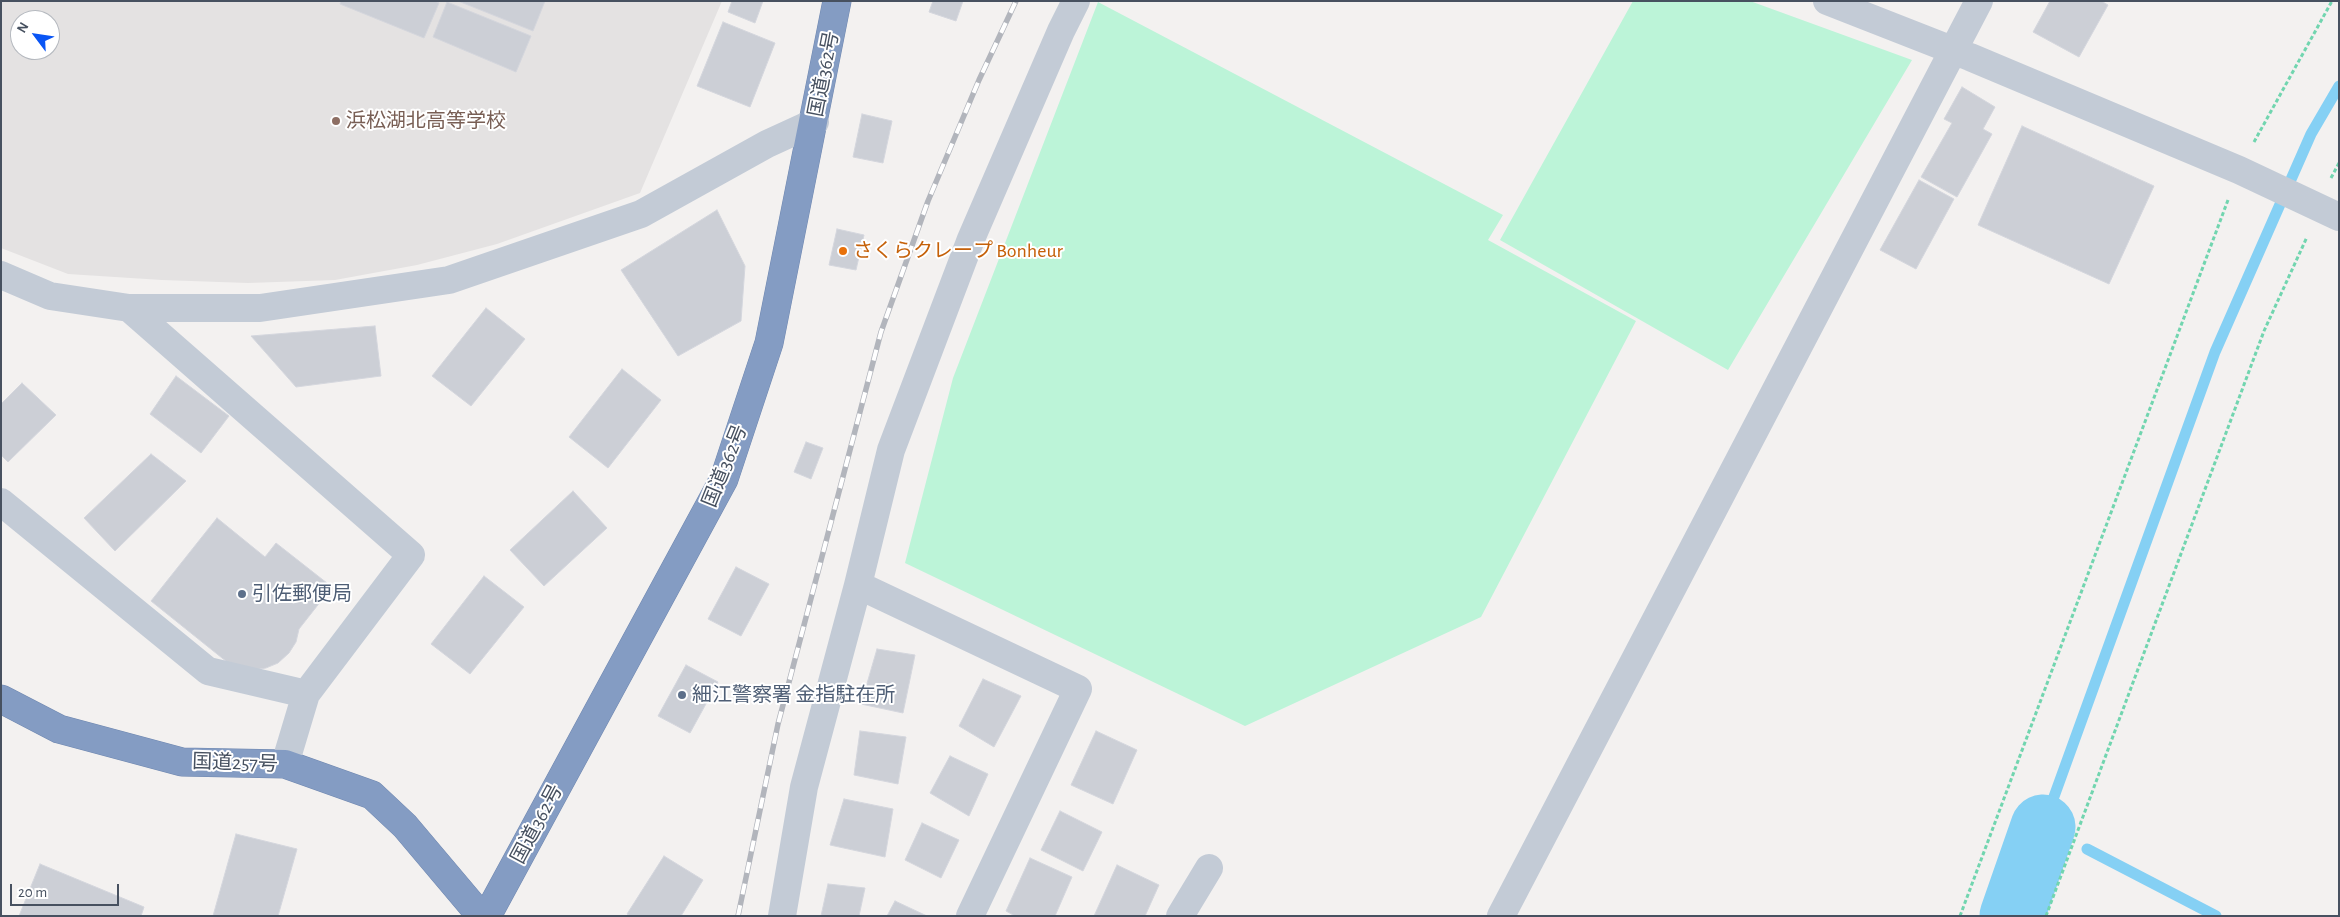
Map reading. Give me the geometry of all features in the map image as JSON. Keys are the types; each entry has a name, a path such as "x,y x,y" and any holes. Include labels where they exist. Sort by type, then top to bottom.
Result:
{"highway":[{"name":"国道362号","path":"487,916 724,479 769,343 815,122 837,1"},
{"name":"国道257号","path":"1,699 59,729 182,762 285,764 372,795 406,826 481,916"}],"street":[{"path":"782,916 804,787 858,585 891,450 971,239 1076,1"},
{"path":"1827,1 1953,51 2249,174 2322,209"},
{"path":"1501,916 1979,1"},
{"path":"1,275 50,296 129,308 260,308 449,280 641,214 767,144 815,122"},
{"path":"129,308 411,555 306,694 285,764"},
{"path":"1,502 208,671 306,694"},
{"path":"858,585 1078,689 970,916"},
{"path":"1180,916 1210,868"}],"path":[{"path":"1960,916 2249,174 2332,1"},
{"path":"2046,916 2264,331 2322,209"}],"shaded area":[{"name":"浜松湖北高等学校","path":"1,1 722,1 640,193 497,244 417,265 335,280 248,283 68,274 1,248"}],"green space":[{"path":"1633,1 1750,1 1912,60 1728,370 1500,240"},
{"path":"1098,2 1503,215 1488,240 1636,321 1481,617 1245,726 905,563 953,378"}],"building":[{"path":"341,1 435,1 439,3 424,38 340,4"},
{"path":"458,1 545,1 533,31"},
{"path":"732,1 763,1 755,23 728,12"},
{"path":"933,1 963,1 956,21 929,12"},
{"path":"2050,1 2101,1 2108,5 2079,57 2033,32"},
{"path":"447,2 531,36 516,72 433,37"},
{"path":"723,22 775,43 750,107 697,86"},
{"path":"1962,87 1995,107 1983,129 1992,134 1957,197 1921,177 1952,123 1944,119"},
{"path":"862,114 892,121 883,163 853,157"},
{"path":"2022,126 2154,186 2109,284 1978,225"},
{"path":"1919,180 1954,199 1916,269 1880,250"},
{"path":"717,210 745,266 741,321 678,356 621,270"},
{"path":"837,229 864,235 856,270 829,265"},
{"path":"486,308 525,339 471,406 432,376"},
{"path":"375,326 381,376 296,387 251,336"},
{"path":"622,369 661,400 608,468 569,437"},
{"path":"176,376 229,416 201,453 150,414"},
{"path":"22,383 56,415 8,462 1,455 1,404"},
{"path":"806,442 823,448 811,479 794,472"},
{"path":"151,454 186,481 115,551 84,518"},
{"path":"573,491 607,528 544,586 510,550"},
{"name":"引佐郵便局","path":"217,518 265,557 276,543 332,587 299,629 296,642 289,653 278,663 266,668 253,670 227,662 151,601"},
{"path":"736,567 769,584 741,636 708,619"},
{"path":"484,576 524,607 470,674 431,644"},
{"path":"877,649 915,655 903,713 861,704"},
{"path":"686,665 718,682 690,733 658,716"},
{"path":"983,679 1021,696 994,747 959,726"},
{"path":"860,731 906,737 898,784 854,775"},
{"path":"1096,731 1137,750 1113,804 1071,785"},
{"path":"950,756 988,774 969,816 930,793"},
{"path":"844,799 893,809 885,857 830,845"},
{"path":"1060,811 1102,832 1083,871 1041,850"},
{"path":"922,823 959,840 941,878 905,860"},
{"path":"236,834 297,849 278,916 213,916"},
{"path":"664,856 703,880 681,916 630,916 627,914"},
{"path":"1030,858 1072,877 1055,916 1015,916 1006,911"},
{"path":"40,864 144,907 141,916 19,916"},
{"path":"1117,865 1159,885 1145,916 1094,916"},
{"path":"828,884 865,888 859,916 821,916"},
{"path":"895,901 927,916 887,916"}],"waterway":[{"path":"2048,829 2043,827 2215,352 2311,134 2339,86"},
{"path":"2012,916 2043,827"},
{"path":"2087,849 2216,916"}],"railway":[{"path":"738,916 778,724 881,332 928,201 979,80 1016,1"}],"place":[{"name":"浜松湖北高等学校","path":"336,121"},
{"name":"さくらクレープ Bonheur","path":"843,251"},
{"name":"引佐郵便局","path":"242,594"},
{"name":"細江警察署 金指駐在所","path":"682,695"}]}
